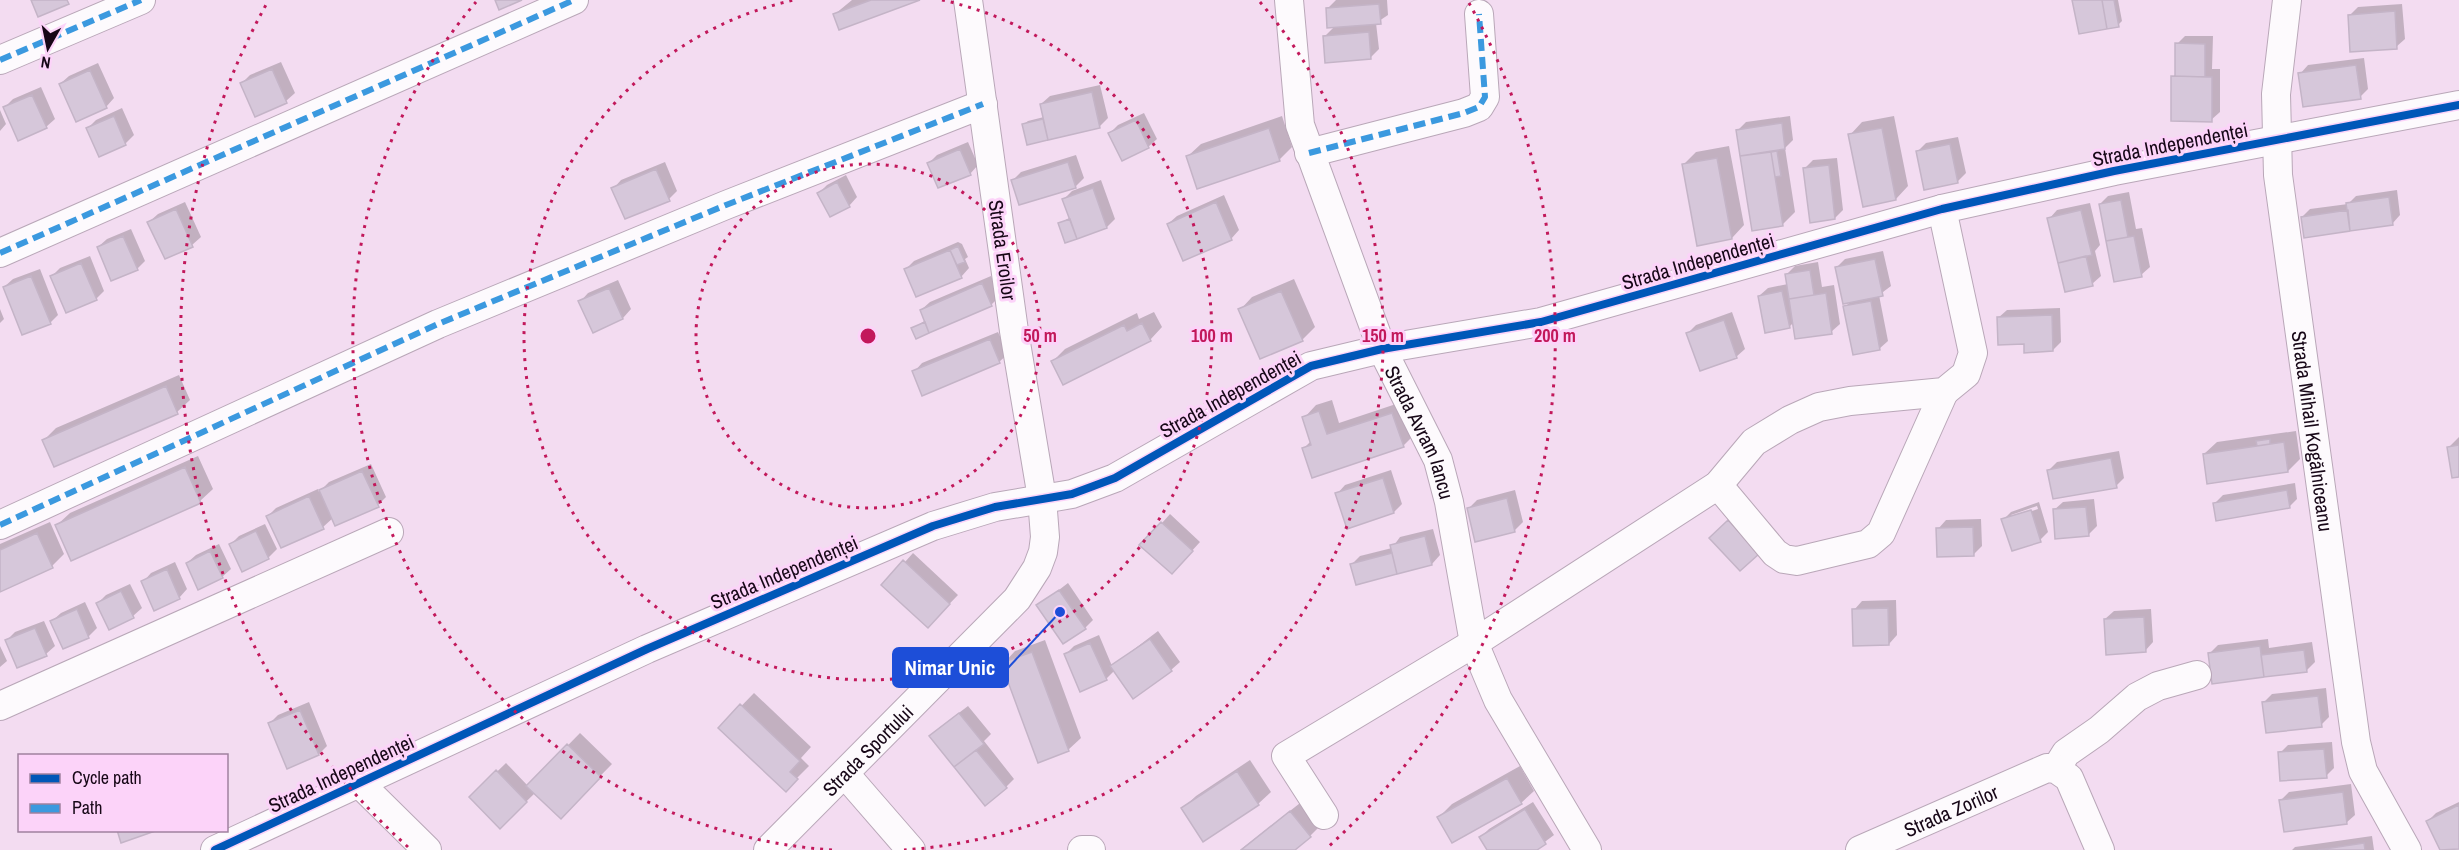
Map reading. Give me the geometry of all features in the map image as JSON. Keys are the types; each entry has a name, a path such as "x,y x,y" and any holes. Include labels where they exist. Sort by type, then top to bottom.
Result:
{"street":[{"path":"0,60 141,0"},
{"path":"0,253 574,0"},
{"name":"Strada Eroilor","path":"968,0 1014,331 1042,498"},
{"name":"Strada Avram Iancu","path":"1289,0 1300,125 1382,349 1438,460 1444,481 1474,643 1498,700 1587,850"},
{"name":"Strada Mihail Kogălniceanu","path":"2287,0 2280,42 2275,140 2356,742 2363,771 2407,850"},
{"path":"1309,153 1464,113 1479,107 1485,97 1479,14"},
{"path":"0,525 438,324 726,205 983,104"},
{"name":"Strada Independenței","path":"214,850 647,649 933,526 995,507 1072,494 1115,478 1311,366 1382,349 1541,322 1942,209 2114,171 2459,105"},
{"path":"1718,485 1775,553 1784,559 1797,561 1868,544 1881,533 1944,392 1966,374 1973,353 1942,209"},
{"path":"1324,814 1286,756 1474,643 1718,485 1754,442 1790,420 1819,407 1850,401 1944,392"},
{"name":"Strada Sportului","path":"768,850 1017,599 1029,584 1043,552 1045,537 1042,498"},
{"path":"0,706 389,532"},
{"path":"2100,850 2069,778 2048,769 2137,697 2158,686 2197,675"},
{"name":"Strada Zorilor","path":"1860,850 2048,769"},
{"path":"845,774 911,850"},
{"path":"359,783 427,850"},
{"path":"1082,850 1091,850"}],"building":[{"path":"31,0 67,0 69,4 38,17"},
{"path":"495,0 522,0 499,10"},
{"path":"871,0 920,0 839,30 833,14"},
{"path":"2072,0 2102,0 2107,29 2079,34"},
{"path":"2102,0 2114,0 2119,27 2107,29"},
{"path":"1379,4 1381,24 1327,28 1326,8"},
{"path":"2395,11 2397,49 2350,52 2348,15"},
{"path":"1369,32 1371,59 1325,63 1323,36"},
{"path":"2175,43 2205,44 2205,77 2175,76"},
{"path":"2356,65 2361,99 2303,107 2298,73"},
{"path":"272,69 287,103 255,117 240,83"},
{"path":"90,70 107,108 76,122 59,84"},
{"path":"2171,76 2212,77 2212,122 2171,121"},
{"path":"1092,92 1100,128 1048,140 1040,104"},
{"path":"32,95 47,128 18,141 3,107"},
{"path":"114,116 126,145 99,157 86,128"},
{"path":"1043,119 1048,140 1027,145 1022,124"},
{"path":"1136,120 1149,148 1122,161 1108,133"},
{"path":"1782,123 1785,149 1740,156 1736,130"},
{"path":"1269,128 1280,161 1197,189 1186,156"},
{"path":"1882,128 1896,200 1863,207 1848,134"},
{"path":"1950,144 1958,183 1924,190 1916,151"},
{"path":"960,149 971,175 938,188 927,163"},
{"path":"1777,151 1781,176 1775,177 1771,152"},
{"path":"1771,152 1783,226 1752,231 1740,156"},
{"path":"1717,158 1732,239 1697,246 1682,164"},
{"path":"1068,162 1076,188 1019,205 1011,180"},
{"path":"1829,165 1835,219 1810,223 1803,168"},
{"path":"656,169 670,201 625,219 611,188"},
{"path":"837,182 850,207 830,217 817,193"},
{"path":"1093,188 1107,228 1077,239 1062,199"},
{"path":"2389,197 2393,225 2350,231 2346,203"},
{"path":"2121,200 2128,237 2106,241 2099,204"},
{"path":"1216,202 1232,240 1183,261 1167,224"},
{"path":"176,209 193,247 165,259 147,222"},
{"path":"2081,210 2092,255 2058,263 2047,218"},
{"path":"2348,210 2350,231 2304,238 2301,217"},
{"path":"1070,219 1077,239 1065,243 1058,223"},
{"path":"123,236 138,270 111,281 97,247"},
{"path":"2134,236 2142,277 2114,282 2106,241"},
{"path":"958,246 965,262 957,265 950,250"},
{"path":"950,250 962,278 916,297 904,269"},
{"path":"2086,256 2093,286 2065,292 2058,263"},
{"path":"1875,259 1883,296 1843,304 1835,267"},
{"path":"81,263 97,300 66,313 50,276"},
{"path":"1810,270 1814,295 1789,299 1785,274"},
{"path":"31,276 51,324 22,335 3,287"},
{"path":"982,283 992,306 929,333 920,310"},
{"path":"609,288 623,319 593,333 578,301"},
{"path":"1281,291 1303,341 1260,359 1238,309"},
{"path":"1782,291 1790,328 1765,333 1758,296"},
{"path":"1826,293 1832,334 1795,339 1789,299"},
{"path":"1871,301 1880,350 1853,355 1843,306"},
{"path":"2052,315 2053,351 2024,353 2024,344 1998,345 1997,317"},
{"path":"1724,320 1737,358 1700,371 1686,333"},
{"path":"925,322 929,333 916,339 911,328"},
{"path":"1142,323 1151,341 1063,385 1051,361 1124,325 1127,331"},
{"path":"990,339 1000,363 922,396 912,371"},
{"path":"166,386 178,414 54,467 42,440"},
{"path":"1319,411 1327,434 1392,413 1404,447 1312,478 1302,448 1311,445 1302,417"},
{"path":"2270,439 2270,444 2257,446 2256,441"},
{"path":"2284,442 2288,472 2207,484 2203,454"},
{"path":"2459,445 2459,477 2452,478 2447,447"},
{"path":"2111,458 2117,488 2053,499 2047,470"},
{"path":"185,467 201,503 71,561 55,525"},
{"path":"362,471 379,507 335,526 319,490"},
{"path":"1383,478 1394,513 1347,529 1335,493"},
{"path":"2287,490 2290,508 2216,521 2213,503"},
{"path":"309,496 324,529 281,548 266,516"},
{"path":"1507,498 1515,532 1475,542 1467,508"},
{"path":"2086,507 2089,536 2055,539 2053,509"},
{"path":"2031,510 2041,542 2012,551 2001,519"},
{"path":"1728,520 1759,554 1740,571 1709,538"},
{"path":"1161,522 1193,551 1172,574 1139,545"},
{"path":"1973,527 1974,556 1937,557 1936,528"},
{"path":"256,531 269,559 242,572 229,544"},
{"path":"37,533 53,568 0,592 0,550"},
{"path":"1425,536 1432,565 1397,574 1390,545"},
{"path":"210,551 223,578 198,590 186,563"},
{"path":"1392,553 1397,574 1356,585 1350,564"},
{"path":"903,560 950,604 928,628 881,585"},
{"path":"167,569 180,599 154,611 141,581"},
{"path":"1059,590 1086,629 1063,644 1036,605"},
{"path":"121,591 134,618 109,630 96,603"},
{"path":"1888,608 1889,645 1853,646 1852,609"},
{"path":"77,609 89,638 63,649 50,621"},
{"path":"2144,617 2146,652 2106,655 2104,619"},
{"path":"35,628 47,656 17,668 5,640"},
{"path":"1150,639 1172,671 1133,699 1110,666"},
{"path":"1090,643 1107,680 1080,692 1064,654"},
{"path":"2260,646 2264,677 2212,684 2208,653"},
{"path":"2304,650 2307,672 2264,677 2261,655"},
{"path":"1032,652 1069,751 1038,763 1001,663"},
{"path":"2318,696 2322,727 2266,733 2262,702"},
{"path":"740,704 800,761 790,772 798,779 786,792 718,728"},
{"path":"300,710 319,755 287,769 268,723"},
{"path":"959,713 984,744 954,767 929,736"},
{"path":"567,744 601,777 561,819 526,786"},
{"path":"2324,749 2327,778 2280,781 2278,752"},
{"path":"976,750 1007,788 985,806 954,767"},
{"path":"496,770 527,802 500,829 469,797"},
{"path":"1237,771 1259,805 1203,842 1181,808"},
{"path":"1507,778 1522,804 1452,843 1437,817"},
{"path":"2343,792 2347,824 2284,832 2279,800"},
{"path":"2459,805 2459,849 2440,850 2426,821"},
{"path":"1525,809 1546,844 1537,850 1487,850 1479,837"},
{"path":"1290,811 1311,837 1295,850 1241,850"},
{"path":"118,832 152,832 121,843"},
{"path":"2364,843 2365,850 2318,850"}],"marked path":[{"path":"0,60 141,0"},
{"path":"0,253 574,0"},
{"path":"1309,153 1464,113 1479,107 1485,97 1479,14"},
{"path":"0,525 438,324 726,205 983,104"}],"cycle path":[{"path":"215,850 647,649 933,526 995,507 1072,494 1115,478 1311,366 1382,349 1541,322 1942,209 2114,171 2459,105"}],"place":[{"name":"Nimar Unic","path":"1060,612"}]}
